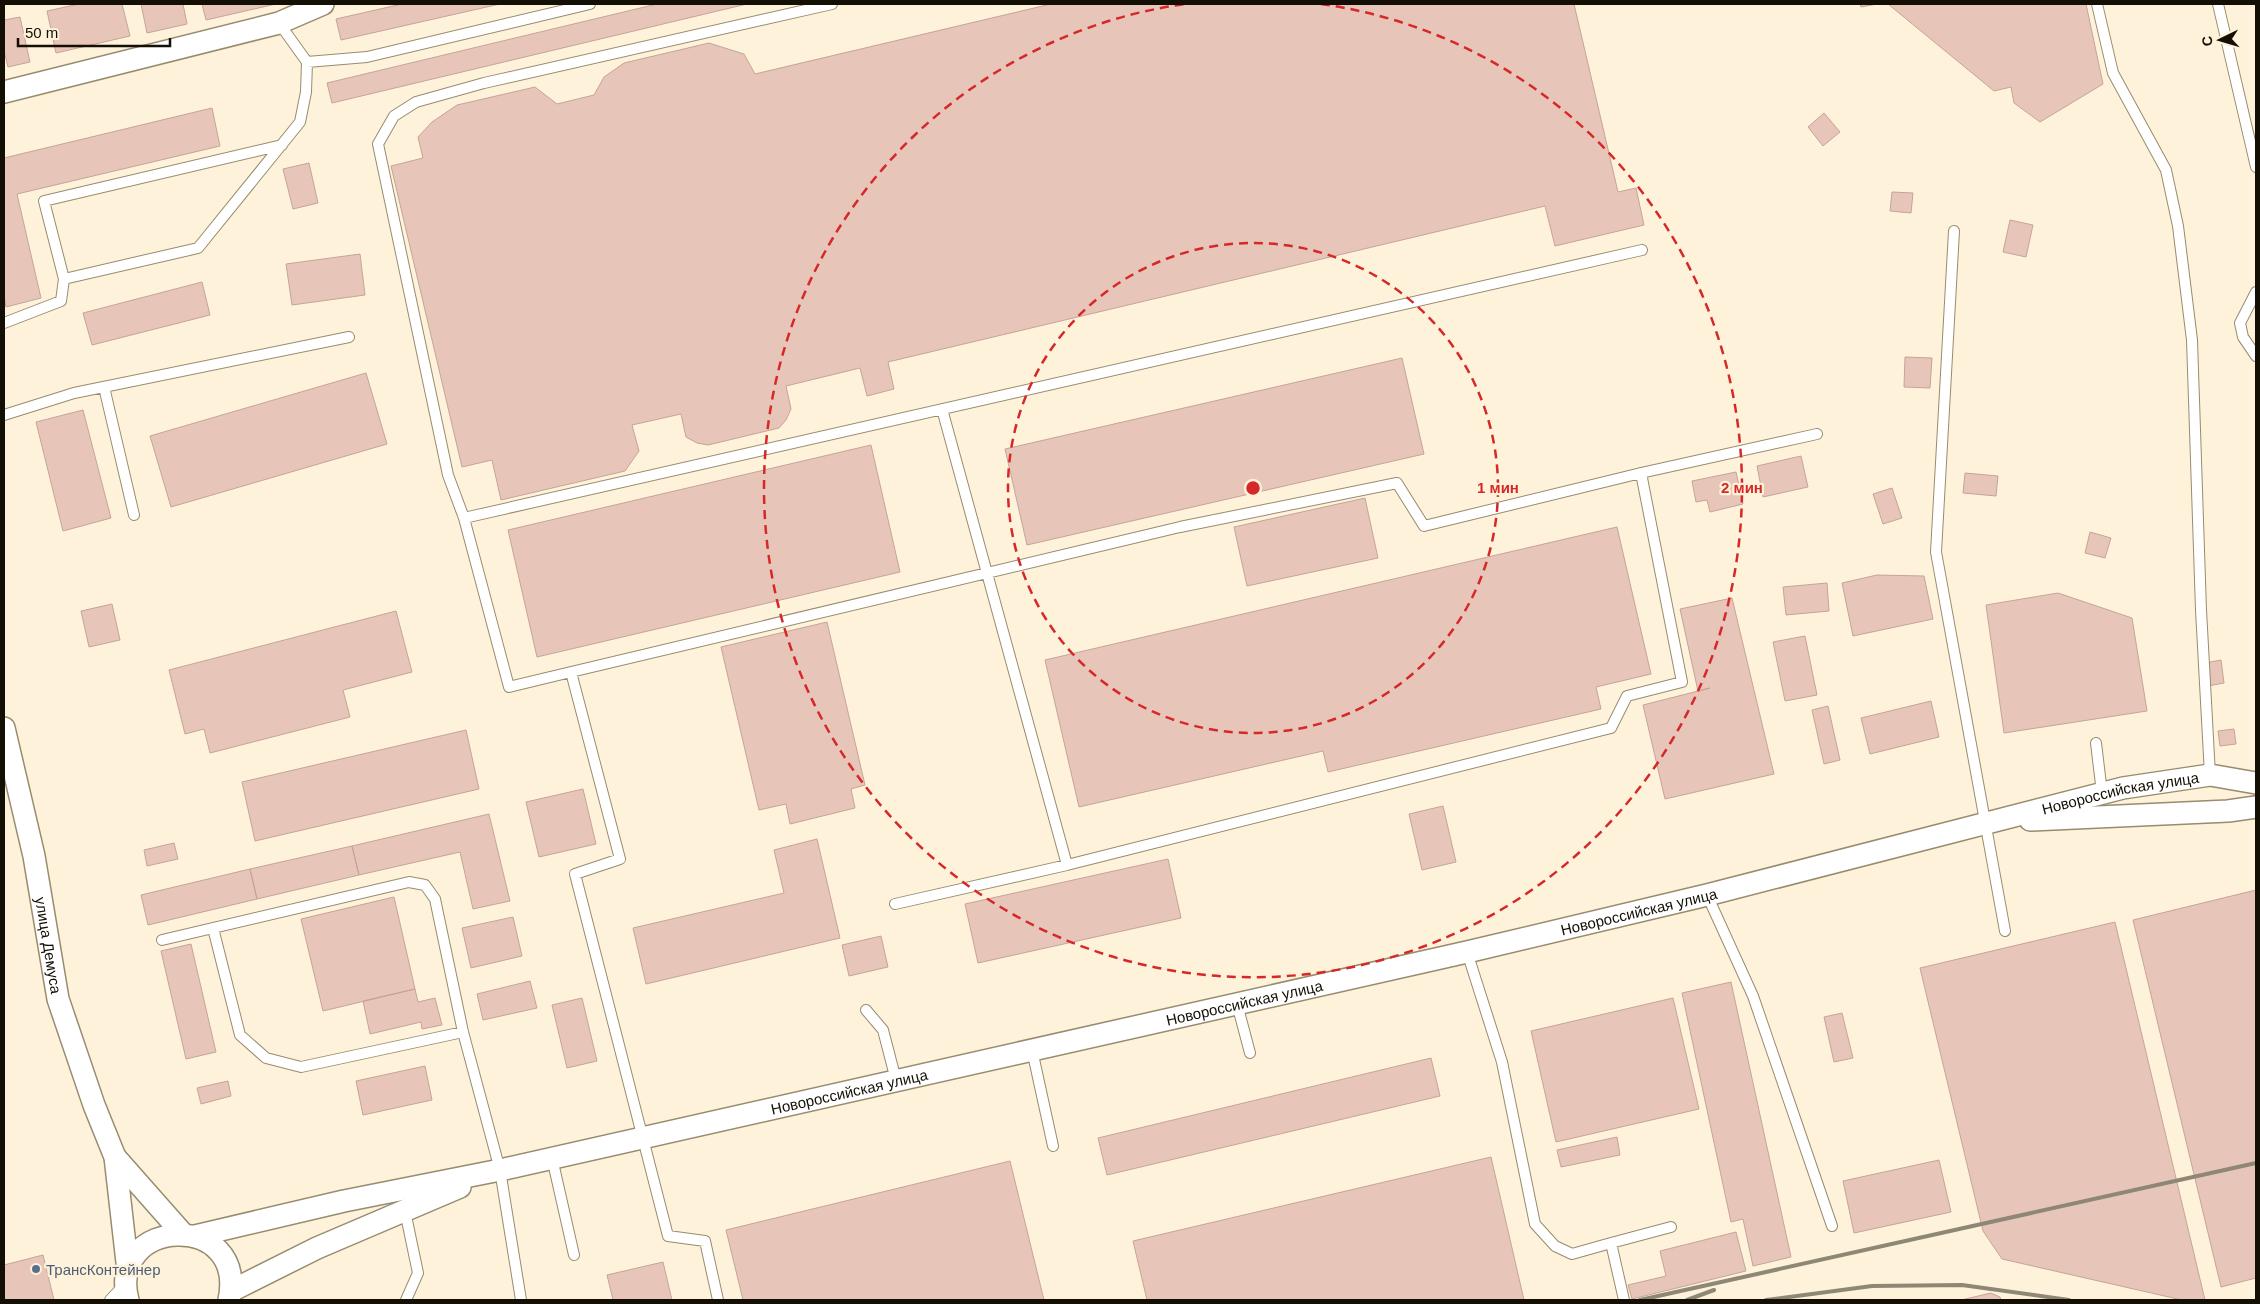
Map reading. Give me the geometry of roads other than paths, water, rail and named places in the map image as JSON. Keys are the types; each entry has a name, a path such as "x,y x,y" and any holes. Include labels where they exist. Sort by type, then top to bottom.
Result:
{"street":[{"path":"4,92 279,23 323,4"},
{"name":"улица Демуса","path":"4,728 34,856 58,999 94,1105 115,1157"},
{"name":"Новороссийская улица","path":"500,1170 1466,952 1707,895 2123,788 2210,775 2256,783"},
{"name":"Новороссийская улица","path":"1985,822 2228,811 2256,807"},
{"path":"115,1157 189,1235 206,1242 223,1258 228,1268 230,1296 317,1248 500,1170"},
{"path":"115,1157 127,1285"},
{"path":"127,1285 140,1250 160,1237 189,1235 344,1201 500,1170"}],"lane":[{"path":"307,62 367,57 590,4"},
{"path":"832,4 484,83 416,102 394,116 378,144 448,475 464,518 509,687 986,575 1180,527 1397,483 1424,526 1641,473 1817,434"},
{"path":"2097,4 2113,72 2166,170 2178,226 2192,340 2201,610 2210,775"},
{"path":"2218,4 2256,167"},
{"path":"64,279 198,248 300,122 306,92 307,62 279,23"},
{"path":"4,323 61,301 64,279 44,201 282,145"},
{"path":"1954,231 1936,552 2005,931"},
{"path":"464,518 1642,250"},
{"path":"2256,292 2240,323 2243,337 2256,356"},
{"path":"4,415 74,393 349,337"},
{"path":"104,387 134,515"},
{"path":"942,409 1067,865"},
{"path":"895,904 1067,865 1611,728 1627,696 1682,682 1641,473"},
{"path":"571,672 620,859 575,874 668,1236 705,1241 718,1300"},
{"path":"2096,743 2102,793"},
{"path":"162,940 409,882 425,885 435,899 463,1032 500,1170 520,1300"},
{"path":"1707,895 1753,996 1832,1226"},
{"path":"213,928 240,1035 266,1058 300,1067 463,1032"},
{"path":"1466,952 1502,1062 1535,1224 1555,1246 1572,1254 1671,1227"},
{"path":"1237,1004 1250,1053"},
{"path":"866,1010 883,1030 896,1080"},
{"path":"1032,1050 1053,1146"},
{"path":"552,1158 574,1255"},
{"path":"405,1211 418,1273 406,1300"},
{"path":"1611,1243 1624,1300"},
{"path":"110,1300 127,1285"}],"railway":[{"path":"1640,1300 2256,1163"},
{"path":"1766,1300 1872,1286 1962,1285 2069,1300"},
{"path":"1687,1300 1714,1290"}],"place":[{"name":"ТрансКонтейнер","path":"36,1269"}]}
